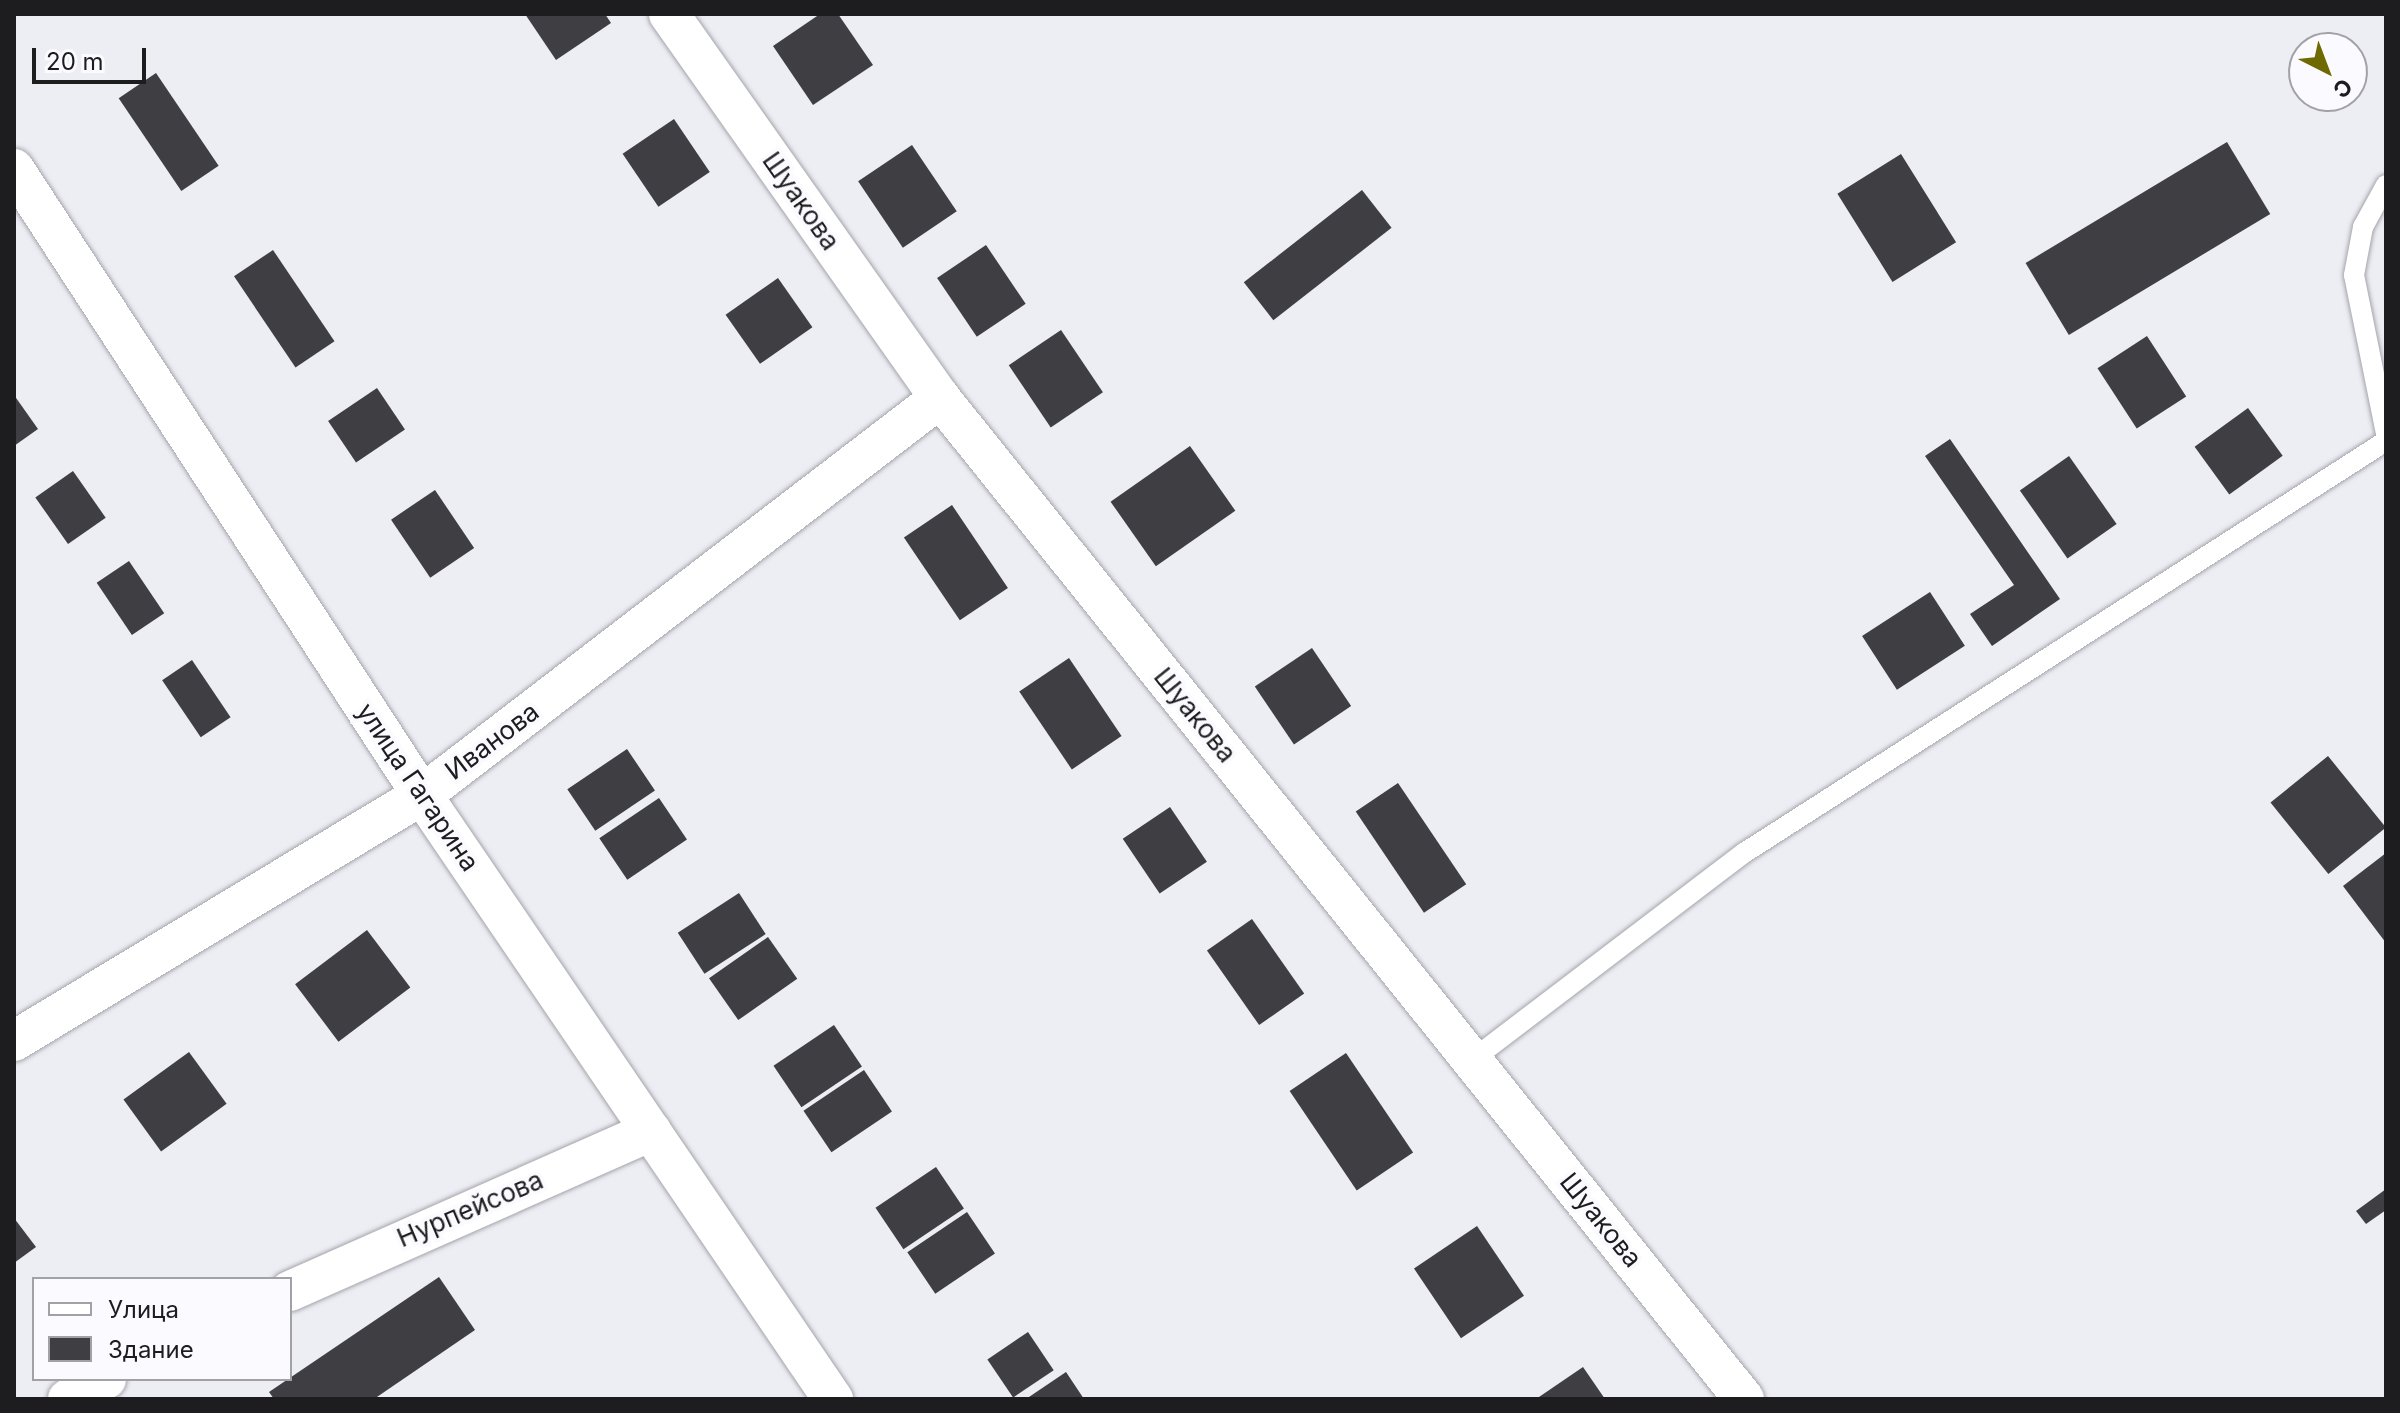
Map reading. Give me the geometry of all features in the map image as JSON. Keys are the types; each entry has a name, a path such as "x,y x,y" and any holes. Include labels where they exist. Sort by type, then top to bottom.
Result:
{"street":[{"name":"Шуакова","path":"669,14 940,398 1744,1399"},
{"name":"улица Гагарина","path":"14,169 422,795 833,1399"},
{"name":"Иванова","path":"14,1041 422,795 940,398"},
{"name":"Нурпейсова","path":"292,1290 651,1131"},
{"path":"68,1399 102,1381"}],"lane":[{"path":"2386,185 2363,227 2354,275 2386,433"},
{"path":"1472,1060 1744,853 2386,441"}],"building":[{"path":"525,14 605,14 611,23 556,60"},
{"path":"820,14 838,14 873,65 813,105 773,46"},
{"path":"156,73 219,166 181,191 119,98"},
{"path":"674,119 710,172 658,207 623,154"},
{"path":"2227,142 2270,214 2069,335 2026,263"},
{"path":"912,145 957,211 903,248 858,181"},
{"path":"1901,154 1956,242 1893,282 1837,194"},
{"path":"1362,190 1392,228 1273,320 1244,282"},
{"path":"986,245 1026,304 977,337 937,278"},
{"path":"273,250 335,341 296,367 234,276"},
{"path":"778,278 812,327 760,364 726,315"},
{"path":"1061,330 1103,392 1051,427 1009,365"},
{"path":"2147,336 2186,396 2137,429 2098,368"},
{"path":"377,388 405,429 356,462 328,421"},
{"path":"14,395 38,429 14,446"},
{"path":"2248,408 2283,456 2229,495 2195,447"},
{"path":"1950,439 2060,599 1992,646 1970,614 2014,585 1925,456"},
{"path":"1190,446 1235,511 1156,566 1111,502"},
{"path":"2069,456 2117,524 2067,558 2020,490"},
{"path":"73,471 106,518 68,544 35,497"},
{"path":"435,490 474,548 430,578 391,520"},
{"path":"952,505 1008,588 960,620 904,537"},
{"path":"129,561 164,613 132,635 97,583"},
{"path":"1930,592 1965,646 1897,690 1862,636"},
{"path":"1312,648 1351,706 1294,745 1255,687"},
{"path":"1069,658 1122,736 1072,769 1019,692"},
{"path":"192,660 231,717 201,737 162,680"},
{"path":"627,749 655,790 595,831 567,789"},
{"path":"2328,756 2386,827 2328,874 2270,803"},
{"path":"1398,783 1466,884 1424,913 1356,812"},
{"path":"659,798 687,839 627,880 599,838"},
{"path":"1170,807 1207,862 1160,894 1123,839"},
{"path":"2386,853 2386,943 2343,886"},
{"path":"739,893 766,934 704,974 678,933"},
{"path":"1252,919 1304,994 1259,1025 1207,951"},
{"path":"367,930 410,988 338,1042 295,984"},
{"path":"768,937 797,979 738,1020 709,978"},
{"path":"834,1025 862,1066 801,1107 773,1066"},
{"path":"189,1052 227,1104 161,1151 123,1100"},
{"path":"1346,1053 1413,1152 1357,1191 1290,1091"},
{"path":"864,1070 892,1111 831,1152 803,1111"},
{"path":"936,1167 964,1208 903,1249 875,1208"},
{"path":"2386,1189 2386,1210 2366,1224 2356,1211"},
{"path":"967,1212 995,1253 935,1294 907,1252"},
{"path":"14,1218 36,1247 14,1263"},
{"path":"1477,1226 1524,1296 1461,1338 1414,1268"},
{"path":"439,1277 475,1330 374,1399 274,1399 269,1392 285,1381 292,1381 292,1376"},
{"path":"1028,1332 1054,1370 1013,1398 987,1359"},
{"path":"1583,1367 1605,1399 1536,1399"},
{"path":"1066,1372 1084,1399 1026,1399"}]}
